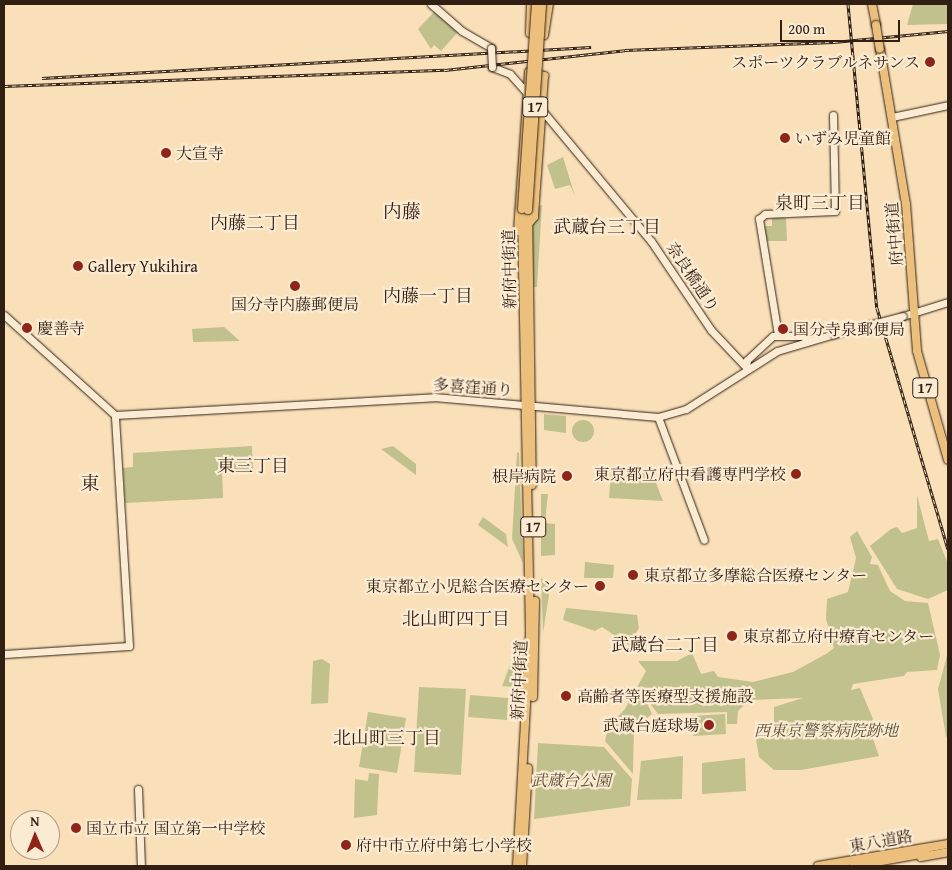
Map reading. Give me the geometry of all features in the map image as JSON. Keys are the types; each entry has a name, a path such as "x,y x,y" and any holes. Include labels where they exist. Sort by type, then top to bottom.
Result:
{"main road":[{"path":"531,4 530,33 544,35 548,4"},
{"name":"17","path":"525,209 536,4"},
{"name":"17","path":"525,209 542,4"},
{"name":"府中街道","path":"872,4 906,204 920,367 948,460"},
{"name":"17","path":"522,256 517,209 527,72 543,73 534,217 528,224"},
{"name":"新府中街道","path":"517,866 530,652 527,478 528,224 525,209"},
{"name":"新府中街道","path":"522,866 535,648 522,256 525,209"},
{"path":"903,854 948,840"},
{"name":"東八道路","path":"854,866 948,844"},
{"name":"東八道路","path":"903,854 948,849"},
{"path":"903,854 948,852"},
{"name":"東八道路","path":"818,866 873,862"}],"street":[{"name":"奈良橋通り","path":"431,4 462,32 491,48 492,67 510,74 541,109 651,241 711,330 746,367"},
{"path":"892,117 948,105"},
{"path":"778,335 759,219 765,214 835,212 834,115"},
{"path":"916,312 948,302"},
{"path":"916,312 948,306"},
{"name":"多喜窪通り","path":"115,415 409,397 528,405 658,417 686,409 746,367 808,341 916,312"},
{"path":"4,315 115,415 129,646 4,654"},
{"path":"746,367 747,360 778,335 803,336 808,341"},
{"path":"658,417 704,540"},
{"path":"138,789 141,866"}],"green space":[{"path":"913,4 948,4 948,24 907,25"},
{"path":"435,11 458,32 441,51 434,45 431,49 418,29"},
{"path":"563,157 575,196 570,185 555,189 547,165"},
{"path":"542,205 537,287 530,287 531,216 534,207"},
{"path":"772,218 786,218 787,241 767,241 764,226 772,226"},
{"path":"224,327 240,341 193,342 192,329"},
{"path":"544,414 566,416 566,433 544,430"},
{"path":"583,420 591,423 594,431 591,439 583,442 575,439 572,431 575,423"},
{"path":"252,446 253,470 222,471 223,498 125,503 123,468 133,467 133,453"},
{"path":"393,446 416,464 416,475 381,449"},
{"path":"517,452 519,453 523,563 512,539"},
{"path":"611,471 652,473 663,501 609,498"},
{"path":"541,494 548,494 545,523 555,524 555,555 541,556"},
{"path":"917,495 929,541 938,539 948,564 948,590 928,599 897,589 870,546 891,529 897,527 902,533 917,528"},
{"path":"483,517 506,534 508,547 478,525"},
{"name":"西東京警察病院跡地","path":"857,531 872,557 870,564 878,565 890,591 905,601 928,603 940,655 937,670 907,672 904,676 853,684 851,690 860,688 873,719 868,725 879,756 801,770 774,770 759,757 756,739 774,737 774,707 803,698 750,700 738,711 737,724 727,724 727,712 658,714 643,694 652,714 634,728 633,774 605,741 609,726 625,709 646,671 638,661 677,661 692,653 701,674 714,671 718,677 753,682 793,672 826,654 834,648 826,619 827,599 848,592 856,558 850,537"},
{"path":"585,562 614,565 613,578 584,578"},
{"path":"541,578 548,583 549,595 543,633"},
{"path":"566,608 637,615 639,628 632,639 641,642 643,650 636,650 602,627 595,631 563,620"},
{"path":"516,650 524,652 523,688 502,686"},
{"path":"948,652 948,735 946,737 938,689"},
{"path":"322,659 330,664 328,703 311,704 313,661"},
{"path":"419,687 466,689 461,775 414,772"},
{"path":"470,695 508,698 507,720 468,717"},
{"path":"368,712 406,718 397,773 359,767"},
{"name":"武蔵台庭球場","path":"725,714 726,734 693,736 692,716"},
{"name":"武蔵台公園","path":"538,743 604,747 632,779 630,806 534,819"},
{"path":"683,756 682,799 637,800 641,761"},
{"path":"745,758 746,791 702,794 702,763"},
{"path":"369,773 379,774 377,815 354,818 355,779 368,781"}],"railway":[{"path":"848,4 877,308 948,549"},
{"path":"4,86 445,70 625,50 834,42 948,31"},
{"path":"42,78 591,47"}],"place":[{"name":"スポーツクラブルネサンス","path":"930,62"},
{"name":"いずみ児童館","path":"785,138"},
{"name":"大宣寺","path":"166,153"},
{"name":"Gallery Yukihira","path":"78,266"},
{"name":"国分寺内藤郵便局","path":"295,286"},
{"name":"慶善寺","path":"27,328"},
{"name":"国分寺泉郵便局","path":"783,329"},
{"name":"東京都立府中看護専門学校","path":"796,474"},
{"name":"根岸病院","path":"567,476"},
{"name":"東京都立多摩総合医療センター","path":"633,575"},
{"name":"東京都立小児総合医療センター","path":"600,586"},
{"name":"東京都立府中療育センター","path":"732,636"},
{"name":"高齢者等医療型支援施設","path":"566,696"},
{"name":"武蔵台庭球場","path":"709,725"},
{"name":"国立市立 国立第一中学校","path":"76,828"},
{"name":"府中市立府中第七小学校","path":"346,845"}],"district":[{"name":"泉町三丁目","path":"820,203"},
{"name":"内藤","path":"402,212"},
{"name":"内藤二丁目","path":"255,223"},
{"name":"武蔵台三丁目","path":"607,227"},
{"name":"内藤一丁目","path":"428,296"},
{"name":"東三丁目","path":"253,466"},
{"name":"東","path":"90,484"},
{"name":"北山町四丁目","path":"456,619"},
{"name":"武蔵台二丁目","path":"665,645"},
{"name":"北山町三丁目","path":"387,738"}]}
